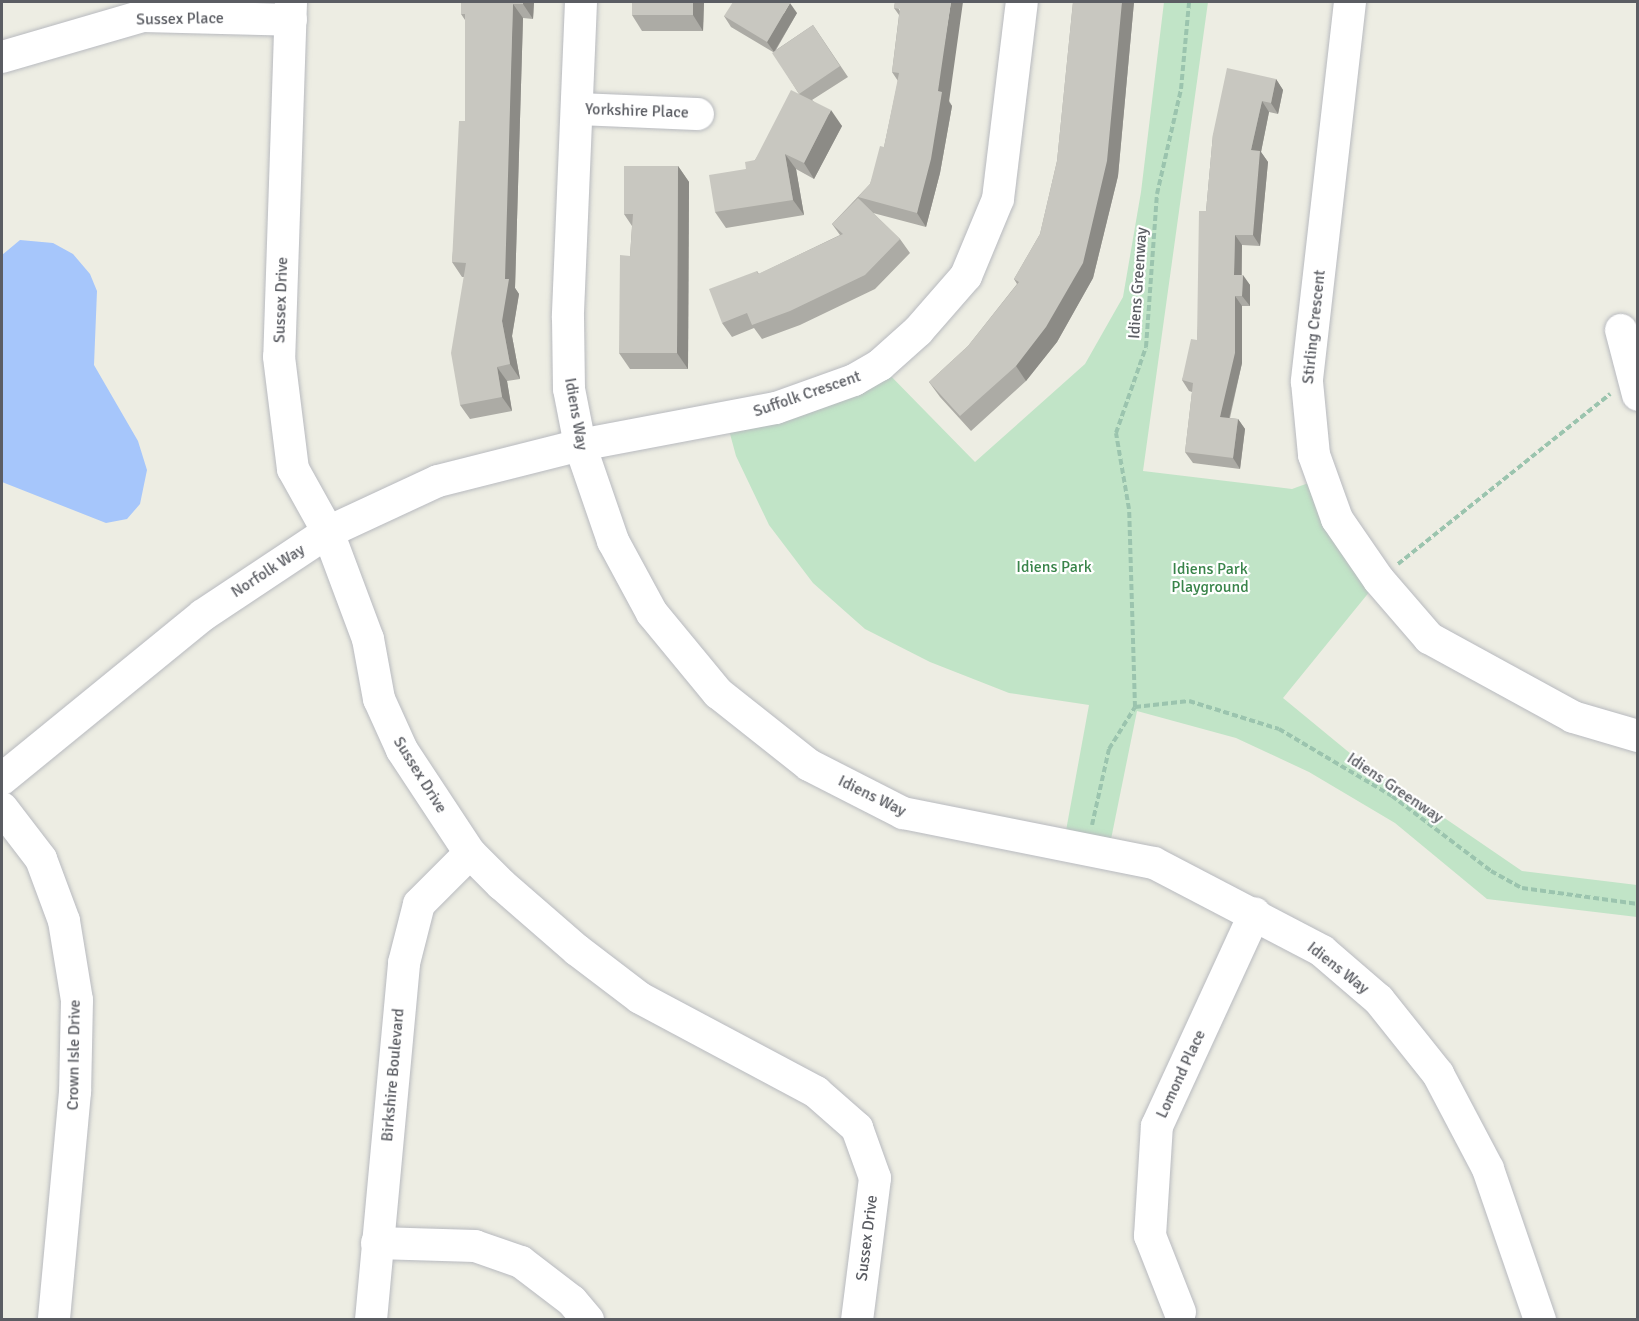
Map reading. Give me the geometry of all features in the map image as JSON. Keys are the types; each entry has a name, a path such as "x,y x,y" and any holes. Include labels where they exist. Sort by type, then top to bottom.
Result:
{"street":[{"name":"Idiens Way","path":"581,2 568,318 569,389 580,445 613,541 652,613 718,693 809,765 903,813 1154,864 1255,913 1322,951 1379,1000 1438,1074 1488,1169 1540,1320"},
{"name":"Suffolk Crescent","path":"580,445 776,408 854,380 880,365 918,331 966,276 998,199 1022,2"},
{"name":"Stirling Crescent","path":"1350,2 1307,382 1314,455 1337,519 1379,580 1429,638 1573,717 1638,736"},
{"name":"Sussex Place","path":"2,57 143,16 291,11"},
{"name":"Sussex Drive","path":"291,11 279,357 293,469 328,532 368,639 379,699 402,750 470,853 577,950 640,998 816,1092 857,1128 875,1178 857,1320"},
{"name":"Yorkshire Place","path":"577,108 698,114"},
{"path":"1621,330 1634,386"},
{"name":"Norfolk Way","path":"2,779 203,615 328,532 438,481 580,445"},
{"name":"Crown Isle Drive","path":"2,808 41,860 64,921 77,1000 71,1147 54,1320"},
{"name":"Birkshire Boulevard","path":"371,1320 404,963 419,904 470,853"},
{"name":"Lomond Place","path":"1180,1312 1150,1236 1157,1126 1255,913"},
{"path":"377,1243 475,1246 521,1262 572,1301 588,1320"}],"path":[{"name":"Idiens Greenway","path":"1189,2 1181,89 1157,194 1146,346 1116,433 1130,509 1135,707 1189,701 1279,729 1392,796 1491,871 1522,888 1638,904"},
{"path":"1379,580 1634,386"},
{"path":"1086,851 1109,749 1135,707"}],"green space":[{"name":"Idiens Park","path":"1164,2 1208,2 1143,471 1292,489 1322,478 1379,580 1283,698 1351,754 1522,871 1637,885 1637,917 1487,899 1395,823 1309,772 1236,738 1137,711 1108,854 1063,847 1089,705 1009,693 930,662 865,629 813,583 769,525 736,456 726,419 880,365 975,462 1085,364 1123,297 1141,192"}],"water":[{"path":"20,240 53,243 73,254 90,274 97,291 94,365 138,441 147,470 140,504 127,519 106,523 2,482 2,255"}],"building":[{"path":"461,2 523,2 523,4 513,4 505,279 509,279 502,321 510,364 497,367 502,397 460,405 451,353 466,263 452,262 459,121 465,121 465,14 461,14"},
{"path":"632,2 693,2 693,15 632,15"},
{"path":"733,2 790,3 767,42 724,16"},
{"path":"895,2 951,2 938,91 942,92 931,159 917,213 858,197 870,184 880,146 884,147 899,73 892,72 900,9 894,8"},
{"path":"1073,2 1122,2 1107,161 1083,263 1046,327 1016,366 960,416 929,382 968,346 1019,282 1014,279 1040,234 1057,161"},
{"path":"813,25 840,66 799,94 772,53"},
{"path":"1227,68 1276,79 1271,103 1262,101 1251,150 1260,151 1253,235 1235,235 1234,275 1243,275 1242,296 1235,296 1235,353 1220,417 1238,419 1233,458 1185,452 1193,383 1182,380 1191,339 1197,340 1199,211 1206,211 1213,134"},
{"path":"791,90 831,110 804,163 785,154 793,200 715,212 709,175 746,169 745,162 755,160"},
{"path":"624,166 678,166 677,353 619,353 620,255 630,256 633,214 624,214"},
{"path":"858,198 900,239 865,275 790,311 752,325 747,313 722,323 709,289 757,271 758,274 843,234 832,224"}],"park label":[{"name":"Idiens Park Playground","path":"1210,578"}]}
